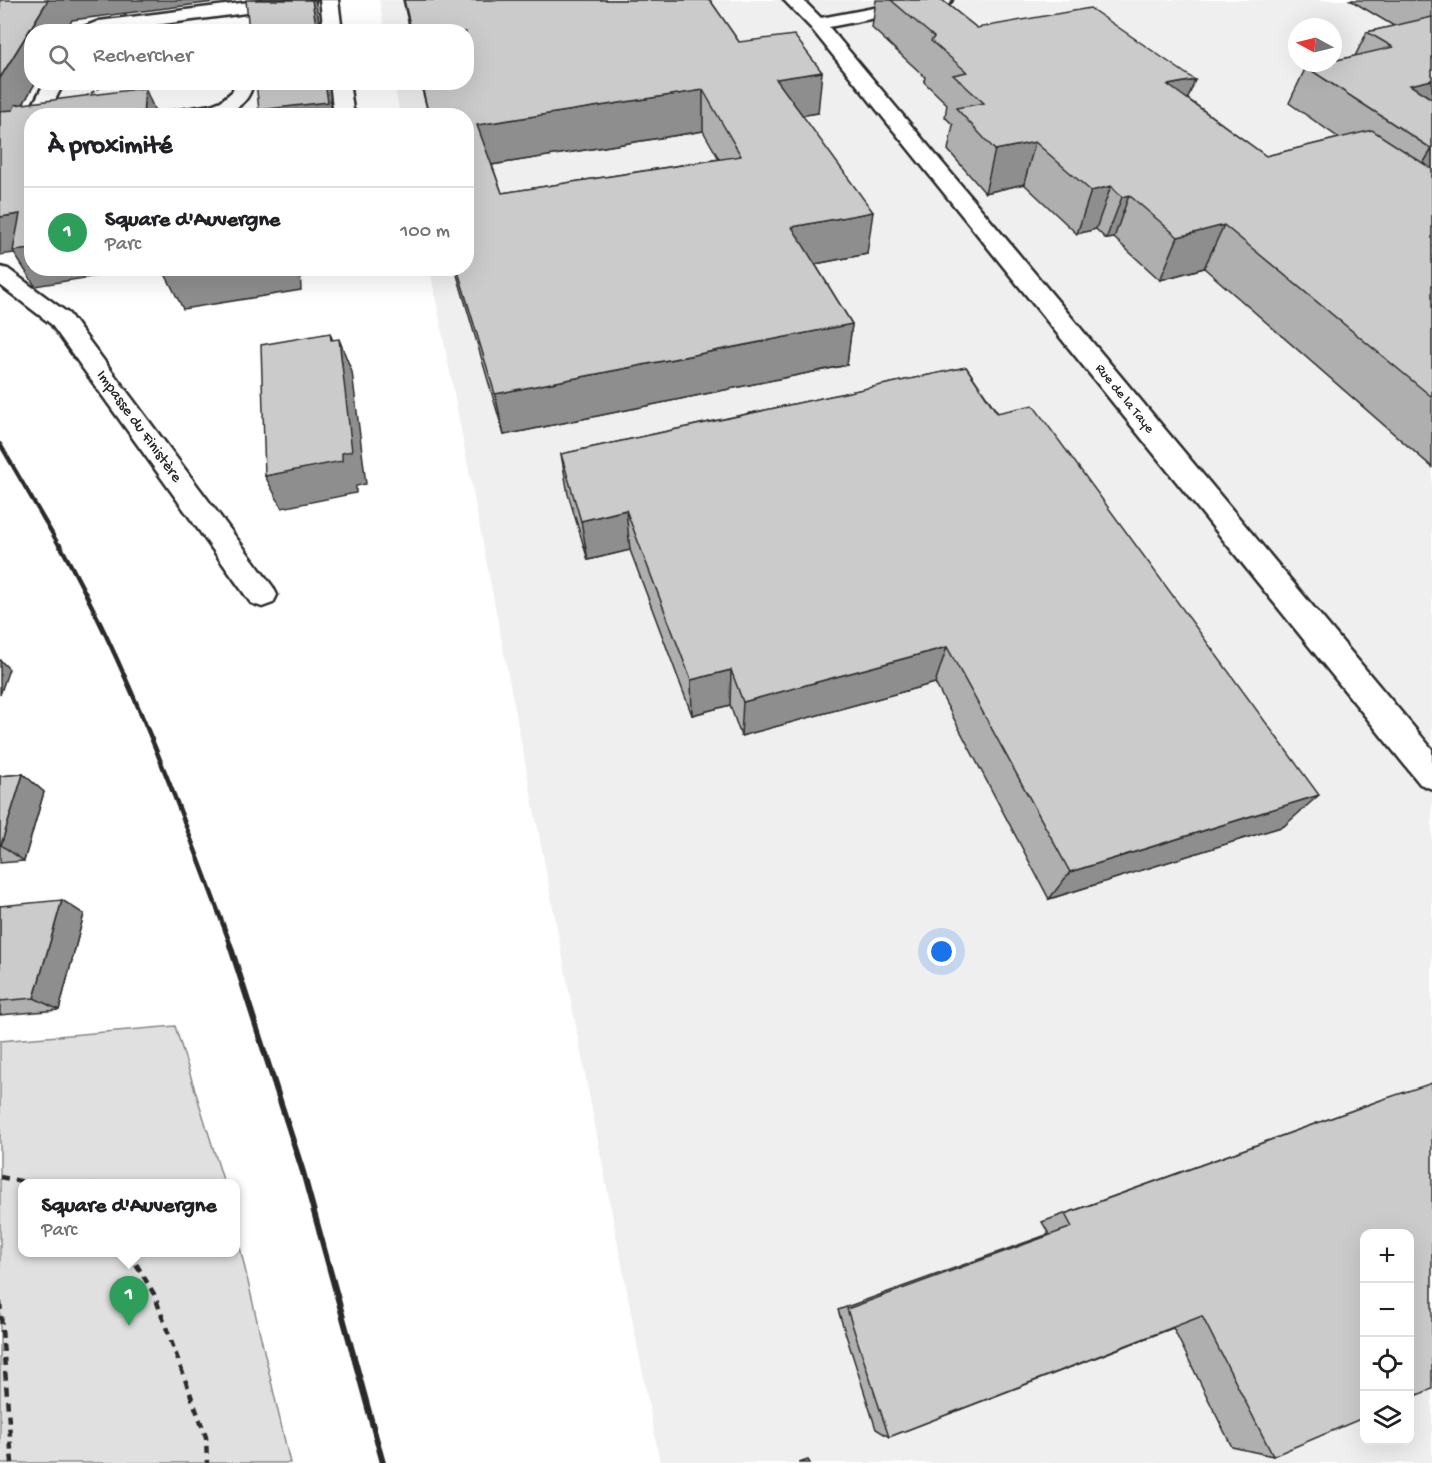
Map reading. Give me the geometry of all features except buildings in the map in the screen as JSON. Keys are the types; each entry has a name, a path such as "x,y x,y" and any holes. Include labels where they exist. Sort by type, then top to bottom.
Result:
{"street":[{"path":"142,24 240,14 307,0"},
{"path":"329,0 332,24"},
{"name":"Rue de la Taye","path":"793,0 817,24 1432,774"},
{"path":"817,24 943,0"},
{"path":"94,24 97,4"},
{"path":"40,108 51,90"},
{"path":"223,108 236,100 243,90"},
{"path":"340,90 343,108"},
{"name":"Impasse du Finistère","path":"0,274 60,320 262,595"}],"path":[{"path":"79,101 96,90"},
{"path":"0,1177 18,1180"},
{"path":"132,1257 154,1294 206,1437 207,1463"},
{"path":"0,1302 12,1463"}],"shaded area":[{"path":"379,0 1432,0 1432,1463 660,1463 431,276 474,276 474,108 399,108 395,90 474,90 474,24 384,24"},
{"path":"175,1026 223,1179 18,1179 18,1257 240,1257 240,1247 290,1463 0,1463 0,1041"}],"railway":[{"path":"0,444 60,547"},
{"path":"60,545 132,692 231,946"},
{"path":"230,945 303,1172 383,1463"}],"place":[{"name":"Square d'Auvergne","path":"129,1326"}]}
